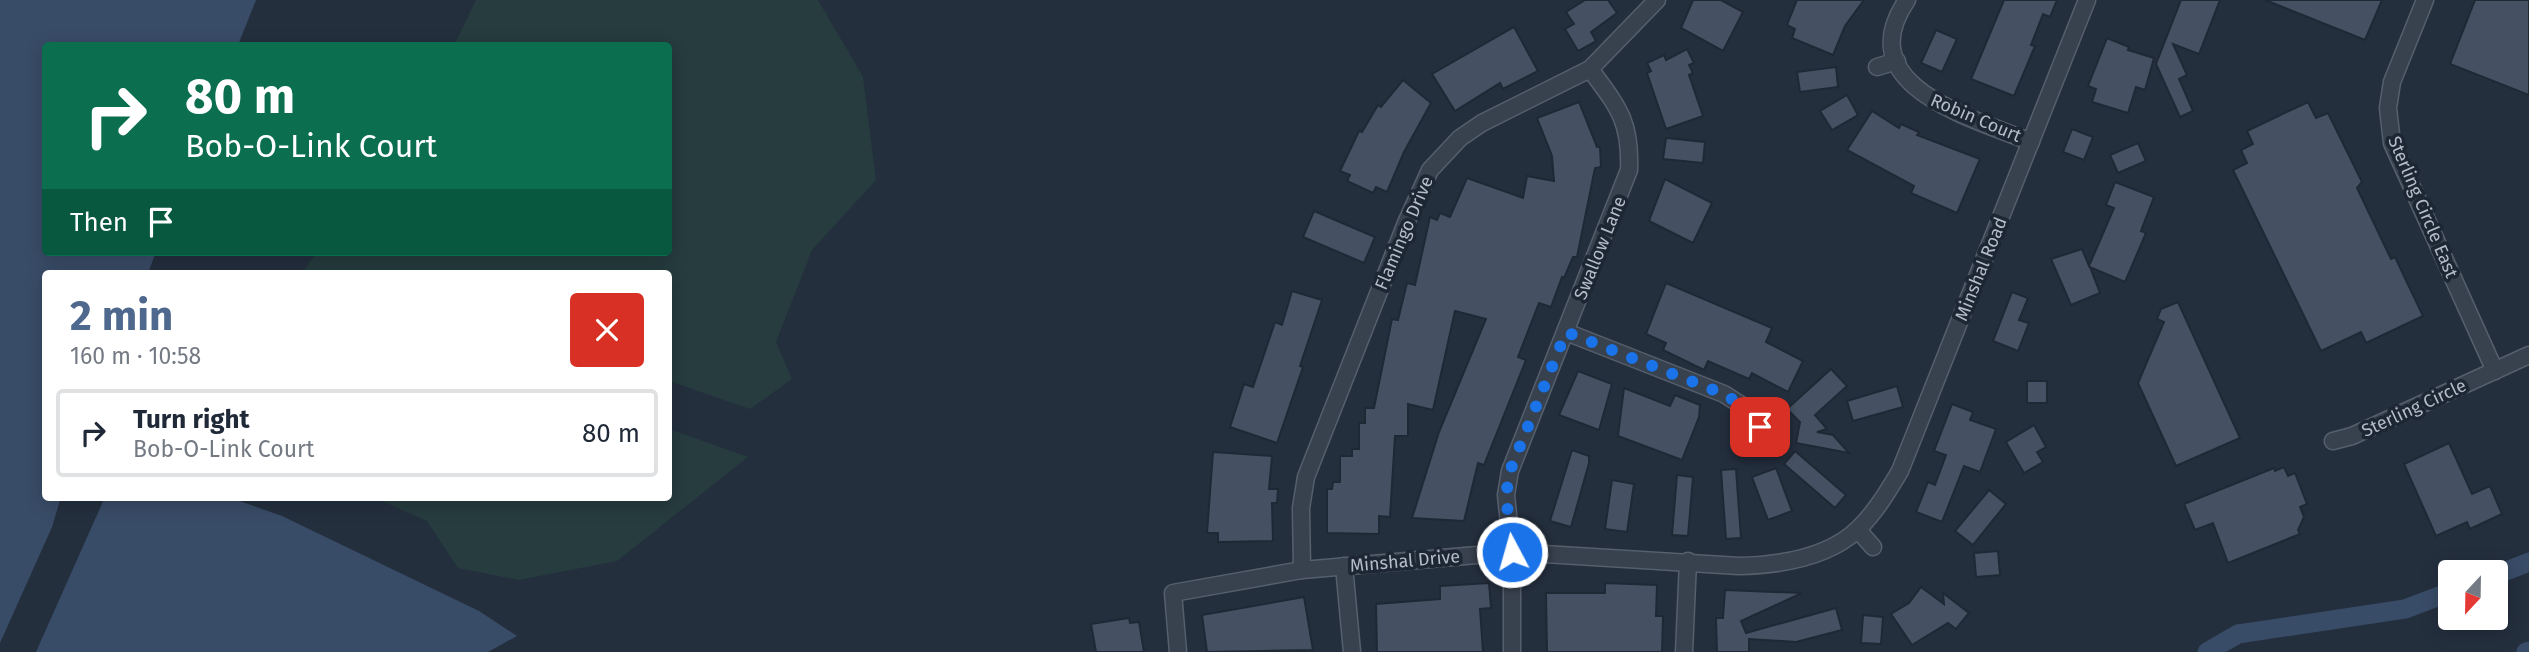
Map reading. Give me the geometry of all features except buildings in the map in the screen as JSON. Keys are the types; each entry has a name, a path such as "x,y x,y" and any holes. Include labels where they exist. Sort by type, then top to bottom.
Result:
{"street":[{"name":"Flamingo Drive","path":"1302,570 1301,508 1306,477 1426,177 1460,138 1482,123 1590,69 1657,0"},
{"name":"Robin Court","path":"1907,0 1898,14 1893,34 1897,61 1914,89 1931,101 2031,142"},
{"name":"Minshal Road","path":"1858,530 1900,471 2087,0"},
{"name":"Sterling Circle East","path":"2425,0 2392,82 2388,108 2392,143 2495,371"},
{"path":"1877,66 1897,61"},
{"name":"Swallow Lane","path":"1512,652 1512,552 1506,495 1510,471 1629,170 1630,145 1623,114 1590,69"},
{"path":"1566,332 1724,394 1749,410 1760,427"},
{"name":"Sterling Circle","path":"2333,441 2353,436 2529,355"},
{"path":"1858,530 1873,547"},
{"name":"Minshal Drive","path":"1178,652 1172,593 1302,570 1512,552 1739,566 1775,565 1834,545 1858,530"},
{"path":"1684,652 1688,561"},
{"path":"1344,566 1352,652"}],"green space":[{"path":"476,0 818,0 863,77 876,180 812,250 776,342 792,379 750,409 672,382 672,270 304,270 314,256 672,256 672,42 455,42"},
{"path":"672,430 748,457 617,561 519,580 458,568 427,521 382,501 672,501"}],"water":[{"path":"0,0 256,0 239,42 42,42 42,256 154,256 149,270 42,270 42,501 60,501 52,527 0,643"},
{"path":"103,501 239,501 282,516 479,611 517,636 488,652 36,652"}],"waterway":[{"path":"2508,570 2529,562"},
{"path":"2207,652 2238,634 2405,609 2438,597"}],"route":[{"path":"1512,552 1506,495 1510,471 1566,332 1724,394 1749,410 1760,427"}]}
